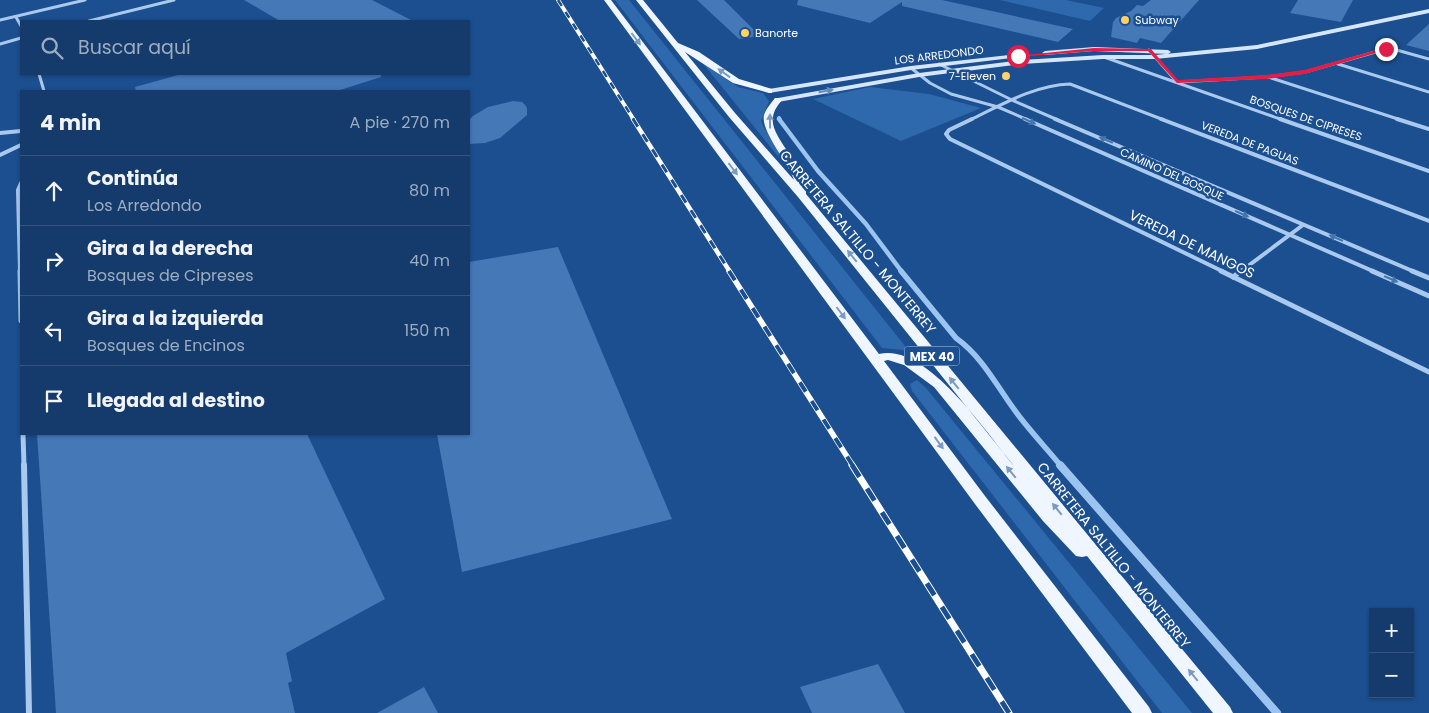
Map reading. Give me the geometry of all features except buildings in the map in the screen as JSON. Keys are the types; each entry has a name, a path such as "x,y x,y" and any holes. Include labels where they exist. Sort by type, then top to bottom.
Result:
{"main road":[{"name":"MEX 40","path":"607,0 876,358 980,500 1142,711"},
{"name":"CARRETERA SALTILLO - MONTERREY","path":"639,0 732,115 802,196 1224,713"},
{"path":"675,44 696,54 736,81 769,91"},
{"path":"778,100 768,116 769,128 798,178 802,196"},
{"path":"876,358 888,356 908,362 939,384 1048,517 1128,597"}],"street":[{"path":"0,20 85,0"},
{"path":"92,20 174,0"},
{"path":"1184,54 1284,42 1429,11"},
{"path":"16,17 20,24"},
{"path":"0,44 20,38"},
{"name":"LOS ARREDONDO","path":"769,91 939,64 1094,49 1149,50 1184,54"},
{"path":"1177,82 1266,77 1305,72 1386,49 1393,49 1429,59"},
{"name":"BOSQUES DE CIPRESES","path":"1149,50 1177,82"},
{"name":"LOS ARREDONDO","path":"778,100 919,75 1022,62 1103,57 1155,57 1184,54"},
{"name":"BOSQUES DE CIPRESES","path":"1103,57 1429,171"},
{"name":"CAMINO DEL BOSQUE","path":"939,64 1014,101 1429,278"},
{"path":"1337,64 1429,92"},
{"name":"CAMINO DEL BOSQUE","path":"911,68 945,92 998,107 1429,296"},
{"path":"39,75 44,90"},
{"path":"1266,77 1429,130"},
{"name":"VEREDA DE PAGUAS","path":"1014,101 1054,84 1076,85 1429,221"},
{"path":"998,107 1014,101"},
{"name":"VEREDA DE MANGOS","path":"998,107 949,130 946,134 959,143 1429,372"},
{"path":"0,133 20,131"},
{"path":"0,156 20,146"},
{"path":"20,185 18,190 20,277"},
{"path":"1232,277 1303,225"},
{"path":"23,435 29,713"}],"shaded area":[{"path":"615,0 629,0 913,356 903,350 882,348"},
{"path":"1000,0 1066,0 1104,8 1090,21"},
{"path":"701,61 738,87 763,93 769,101 761,121 785,165"},
{"path":"870,87 929,94 981,108 901,141 813,99"},
{"path":"917,380 926,388 1192,713 1162,713 912,391 910,384"}],"waterway":[{"path":"779,119 818,171 866,224 902,272"},
{"path":"901,271 956,338 983,364 1019,416 1061,466"},
{"path":"1060,465 1277,713"}],"railway":[{"path":"558,0 634,120"},
{"path":"633,119 730,272"},
{"path":"729,271 853,466"},
{"path":"852,465 1009,713"}],"place":[{"name":"Subway","path":"1125,20"},
{"name":"Banorte","path":"745,33"},
{"name":"7-Eleven","path":"1006,76"}],"route":[{"path":"1018,56 1094,49 1149,50 1177,82 1266,77 1305,72 1386,49"}]}
